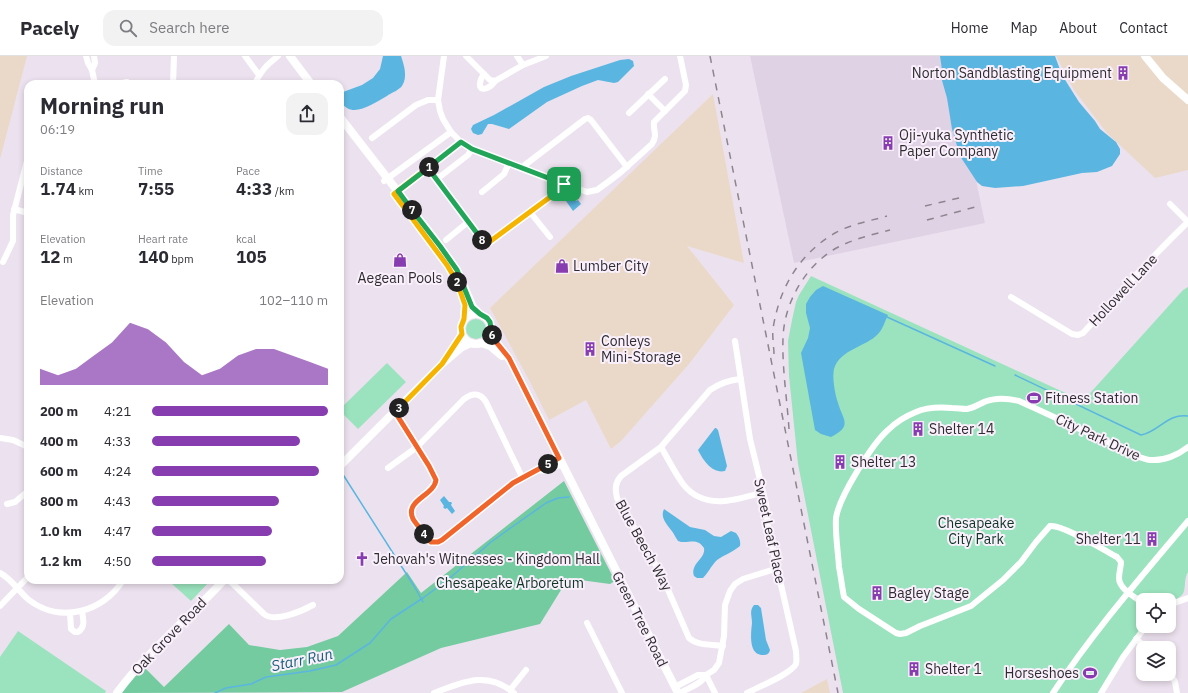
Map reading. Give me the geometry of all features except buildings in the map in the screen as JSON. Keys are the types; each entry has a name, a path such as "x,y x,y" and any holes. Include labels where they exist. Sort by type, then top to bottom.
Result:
{"street":[{"path":"86,56 94,80"},
{"path":"92,70 95,63 94,56"},
{"path":"173,80 174,56"},
{"path":"245,56 259,75"},
{"path":"257,80 264,67 278,56"},
{"path":"290,56 308,80"},
{"path":"444,56 438,100 440,111 442,118 451,132 461,142 472,149 585,191 594,191 608,182 652,144 656,134 654,130 654,122 686,88 680,56"},
{"path":"466,56 491,81 495,82"},
{"path":"517,56 523,65"},
{"path":"484,74 480,78 480,86 487,88 523,65 546,56"},
{"path":"1145,56 1163,78 1188,100"},
{"path":"628,113 665,78"},
{"path":"648,94 664,111"},
{"path":"372,138 416,105 428,100 438,100"},
{"path":"521,168 588,118 627,167"},
{"path":"344,122 386,180"},
{"path":"344,129 396,192 450,260 462,281 472,307 480,314 485,316 490,322 491,332 487,339 481,343 471,343 465,339 462,334 461,325 464,319 465,305 455,277 396,192"},
{"path":"386,180 451,132"},
{"path":"396,192 461,142"},
{"path":"437,179 468,155 472,149"},
{"path":"482,192 504,174 509,163"},
{"path":"428,168 483,242 487,244 561,189 564,184"},
{"path":"3,262 11,248 13,241 13,215 24,172"},
{"name":"Hollowell Lane","path":"1011,297 1072,334 1078,335 1083,333 1129,282 1188,222 1170,204"},
{"path":"14,209 24,212"},
{"path":"530,212 550,237"},
{"path":"446,240 468,222"},
{"path":"464,319 472,314 480,314"},
{"name":"Green Tree Road","path":"491,332 494,339 509,358 517,373 677,691"},
{"path":"442,364 462,334"},
{"name":"Sweet Leaf Place","path":"735,341 750,439 764,492 768,527 796,651 796,664 788,672 747,693"},
{"path":"344,462 442,364 462,347 471,343"},
{"name":"Green Tree Road","path":"481,343 493,348 517,373"},
{"name":"Blue Beech Way","path":"723,646 700,644 689,638 662,576 617,498 616,486 617,480 621,476 661,447 710,390 718,384 741,378"},
{"path":"388,468 417,447 464,399 468,396 477,394 486,402 522,477"},
{"name":"City Park Drive","path":"1129,592 1120,583 1120,562 1117,557 1065,529 1054,525 1050,526 1039,537 1021,562 1003,580 971,606 906,633 896,633 844,597 837,550 836,518 838,510 849,486 870,451 888,429 914,412 922,410 934,408 968,408 992,399 1004,398 1019,401 1117,447 1150,460 1159,460 1169,457 1183,451 1188,447"},
{"path":"395,412 429,466 436,480 433,487 414,505 411,512 414,520 431,542 438,542 442,540 522,477 560,461"},
{"path":"0,438 12,440 24,445"},
{"path":"661,447 684,484 691,492 700,498 715,502 724,502 764,492"},
{"path":"7,504 13,504 24,494"},
{"path":"1053,693 1083,649 1188,521"},
{"path":"677,691 698,675 706,675 717,667 723,646 725,605 730,591 743,579 778,568"},
{"path":"0,573 6,576 23,595 39,606 55,612 70,613 95,607 112,594 120,584"},
{"path":"0,606 24,581"},
{"name":"Oak Grove Road","path":"117,693 128,677 144,660 220,584"},
{"path":"233,584 269,617 275,618 295,613 313,606"},
{"path":"1129,592 1136,597"},
{"path":"1176,602 1188,598"},
{"path":"70,613 71,628 73,631 78,632 83,626 82,611"},
{"path":"587,624 622,693"},
{"path":"1101,693 1123,657 1141,633"},
{"path":"434,693 445,691 469,680 480,679 491,680 512,691 526,670"},
{"path":"706,675 715,693"},
{"path":"1174,681 1177,693"}],"shaded area":[{"path":"0,56 27,56 0,159"},
{"path":"750,56 950,56 985,223 794,263"},
{"path":"1056,56 1188,56 1188,170 1155,178 1107,133 1074,90"},
{"path":"713,94 744,263 687,246 734,305 689,364 621,441 611,449 586,400 549,420 490,308"},
{"path":"827,679 830,693 801,693"}],"green space":[{"name":"Chesapeake City Park","path":"811,276 1083,401 1183,290 1188,287 1188,572 1184,592 1176,599 1176,593 1136,593 1136,633 1137,633 1098,693 843,693 798,464 789,376 788,341 796,302"},
{"path":"476,319 483,322 486,329 483,336 476,339 469,336 466,329 469,322"},
{"path":"387,363 406,382 358,429 344,415 344,405"},
{"name":"Chesapeake Arboretum","path":"564,481 615,581 610,584 580,580 561,590 540,624 441,648 342,692 120,693 142,665 164,687 229,624 249,645 280,650 307,647 338,636 407,572 421,593"},
{"path":"172,584 207,584 191,601"},
{"path":"18,631 106,691 105,693 0,693 0,657"}],"water":[{"path":"383,56 401,56 405,75 402,86 362,109 351,110 345,107 344,92 362,85 373,78 380,69"},
{"path":"940,56 1055,56 1062,75 1079,102 1100,129 1116,142 1120,149 1120,154 1112,166 1097,172 1082,173 1023,186 995,188 982,186 977,182 960,156 952,129 947,98 941,77 942,70"},
{"path":"629,59 633,61 634,66 618,82 614,83 598,80 582,86 547,102 509,129 488,124 482,134 478,135 473,133 471,129 473,125 544,87 571,76 620,60"},
{"path":"572,196 581,204 573,211 566,201"},
{"path":"823,286 888,315 878,334 847,353 837,362 833,373 834,386 845,422 842,429 831,437 821,434 815,430 801,353 808,338 810,328 806,313 806,304 816,290"},
{"path":"715,428 718,430 727,466 725,471 716,470 708,465 698,450"},
{"path":"444,496 449,502 452,503 451,505 455,511 452,514 447,508 445,509 443,507 444,506 440,500"},
{"path":"664,509 690,527 705,530 714,536 721,537 731,531 736,533 740,539 740,546 717,560 703,578 697,578 694,576 693,572 696,564 703,555 704,548 698,542 678,541 664,520"},
{"path":"754,605 758,605 761,608 766,640 770,650 766,655 758,654 753,648 751,611"}],"waterway":[{"path":"887,317 995,366"},
{"path":"1015,375 1141,435 1153,430 1174,417 1188,416"},
{"name":"Starr Run","path":"344,476 423,602"},
{"name":"Starr Run","path":"215,693 226,688 251,684 266,677 310,671 336,665 370,643 391,619 450,578 491,542 546,503 558,498 569,497"}],"railway":[{"path":"710,56 838,693"},
{"path":"925,206 963,197"},
{"path":"927,220 979,206"},
{"path":"774,354 773,330 780,301 790,278 805,258 814,248 835,233 854,225 887,216"},
{"path":"789,429 784,372 783,338 787,312 798,288 813,267 833,250 853,241 890,230"}],"place":[{"name":"Norton Sandblasting Equipment","path":"1123,73"},
{"name":"Oji-yuka Synthetic Paper Company","path":"888,143"},
{"name":"Aegean Pools","path":"400,260"},
{"name":"Lumber City","path":"562,266"},
{"name":"Conleys Mini-Storage","path":"590,349"},
{"name":"Fitness Station","path":"1034,398"},
{"name":"Shelter 14","path":"918,429"},
{"name":"Shelter 13","path":"840,462"},
{"name":"Shelter 11","path":"1152,539"},
{"name":"Jehovah's Witnesses - Kingdom Hall","path":"362,559"},
{"name":"Bagley Stage","path":"877,593"},
{"name":"Shelter 1","path":"914,669"},
{"name":"Horseshoes","path":"1090,673"}],"route":[{"path":"461,142 472,149 564,184 561,189 487,244 483,242 428,168 398,191 457,270 472,307 490,322 491,332 494,339 509,358 559,458 522,477 442,540 438,542 431,542 414,520 411,512 414,505 433,487 436,480 429,466 395,412 442,364 462,334 461,327 464,319 465,305 459,286 450,269 394,194 461,142"}]}
